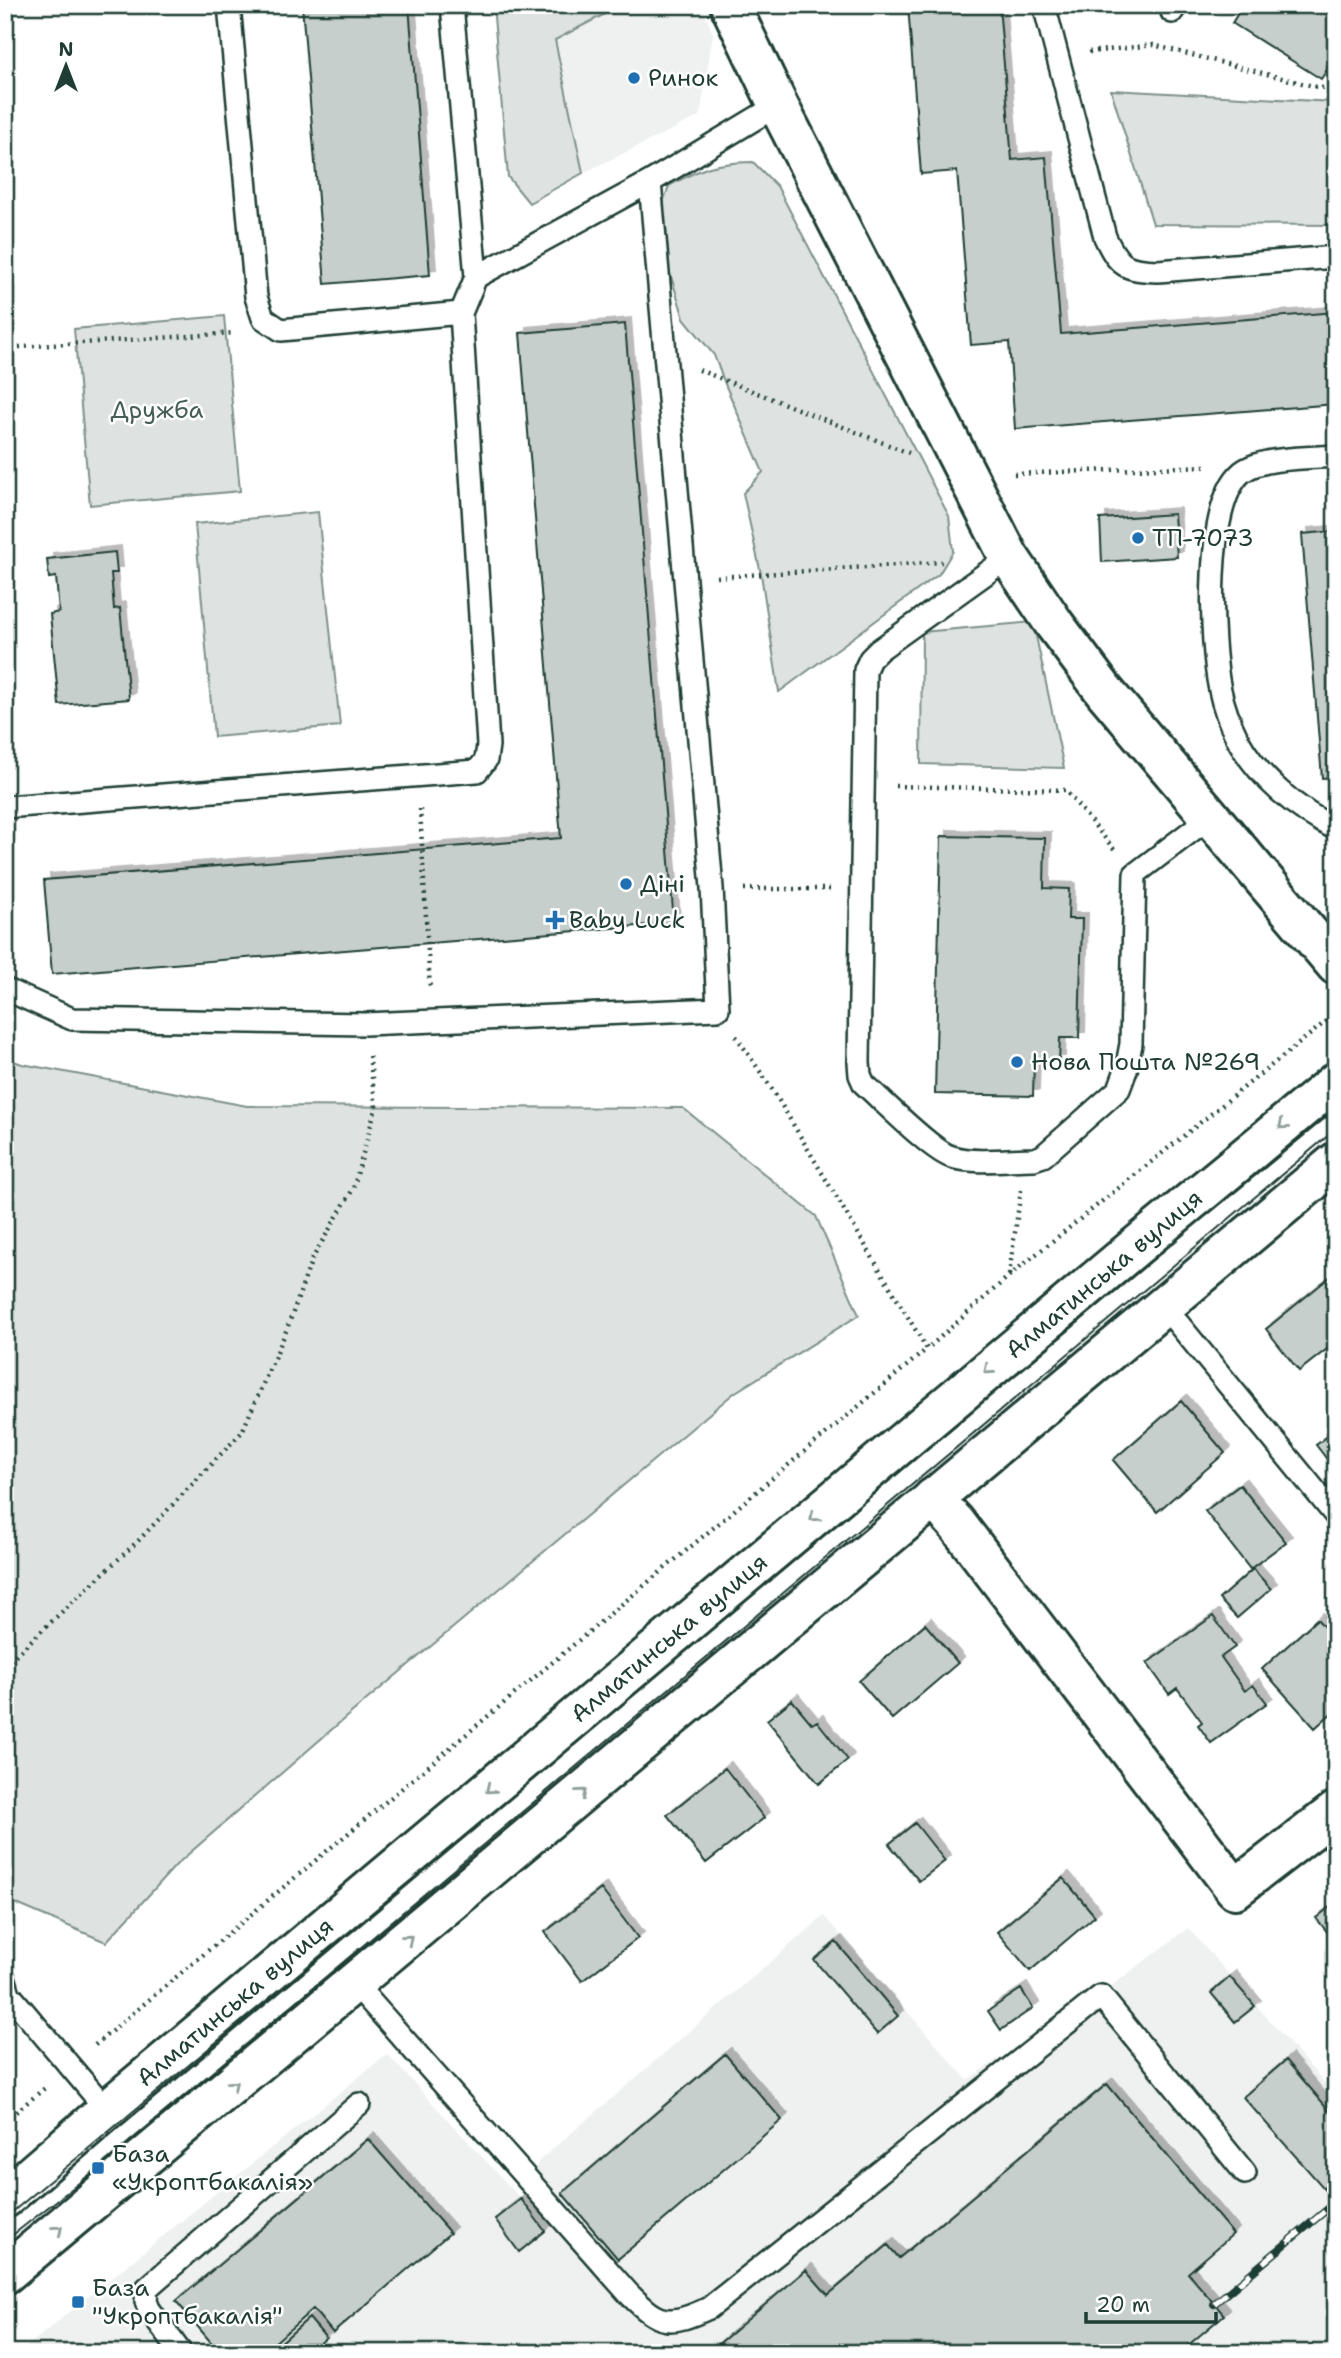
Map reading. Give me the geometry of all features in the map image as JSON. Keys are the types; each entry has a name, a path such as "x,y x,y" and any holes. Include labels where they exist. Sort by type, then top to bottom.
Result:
{"street":[{"path":"730,5 778,106 1009,557 1105,692 1336,965"},
{"name":"Алматинська вулиця","path":"5,2198 1336,1082"},
{"path":"5,2274 1336,1162"},
{"path":"933,1498 956,1523 1235,1889 1336,1811"}],"lane":[{"path":"229,5 256,298 263,318 281,330 461,313"},
{"path":"5,807 418,777 477,771 486,760 488,745 461,313 476,277 452,5"},
{"path":"1044,5 1105,237 1115,258 1131,270 1158,271 1336,257"},
{"path":"476,277 650,181 778,106"},
{"path":"5,989 72,1019 365,1024 718,1009 712,888 650,181"},
{"path":"1336,456 1255,464 1241,473 1226,493 1213,560 1212,629 1220,691 1238,740 1264,777 1306,812 1336,829"},
{"path":"1009,557 870,659 863,682 859,1062 864,1084 929,1143 950,1157 1025,1159 1043,1156 1119,1089 1126,1070 1131,1044 1135,874 1210,817"},
{"path":"1163,1305 1336,1516"},
{"path":"5,1980 9,1994 107,2110"},
{"path":"355,1983 651,2316 680,2321 709,2308 1101,1996 1245,2173"},
{"path":"181,2353 149,2309 146,2301 147,2288 359,2105"}],"path":[{"path":"1057,55 1153,45 1321,88 1336,86"},
{"path":"5,348 281,330"},
{"path":"665,357 967,476 1255,464"},
{"path":"685,579 1009,557"},
{"path":"418,777 432,1021"},
{"path":"862,785 1065,790 1135,874"},
{"path":"712,888 861,889"},
{"path":"5,1665 139,1540 242,1432 287,1329 312,1259 353,1189 376,1107 365,1024"},
{"path":"1009,1276 1025,1159"},
{"path":"5,2121 927,1349"}],"shaded area":[{"name":"Ринок","path":"622,5 701,5 713,34 700,116 583,173 555,40"},
{"path":"824,1916 967,2080 1021,2044 1057,2027 1188,1928 1336,2096 1336,2353 19,2353 387,2054 521,2199 540,2160"}],"green space":[{"path":"493,5 622,5 555,40 583,173 529,203 508,177"},
{"path":"1111,90 1334,102 1336,225 1153,224"},
{"path":"753,162 777,186 949,516 953,551 939,574 779,692 761,574 743,493 763,472 714,355 684,318 663,251 661,208 669,186 709,167"},
{"name":"Дружба","path":"224,316 240,491 90,505 74,329"},
{"path":"318,512 340,726 214,737 195,524"},
{"path":"1033,622 1064,768 921,764 922,632"},
{"path":"5,1058 22,1064 247,1106 683,1108 816,1216 859,1315 734,1393 345,1718 177,1864 106,1942 5,1899"}],"building":[{"path":"302,5 409,5 430,275 325,284"},
{"path":"908,5 999,5 1012,160 1046,157 1061,334 1336,312 1336,404 1015,429 1009,342 971,345 957,171 921,174"},
{"path":"1243,5 1336,5 1336,56 1321,79 1232,23"},
{"path":"625,324 674,923 52,974 44,880 561,838 520,333"},
{"name":"ТП-7073","path":"1174,514 1177,557 1102,562 1100,519"},
{"path":"1336,531 1336,777 1322,778 1302,534"},
{"path":"115,552 117,573 111,573 114,609 120,608 129,699 59,705 50,614 59,612 56,577 49,578 47,559"},
{"path":"941,836 1045,838 1044,888 1069,889 1068,919 1082,919 1079,1038 1060,1038 1059,1062 1034,1062 1033,1096 935,1094"},
{"path":"1336,1272 1336,1342 1299,1371 1266,1329"},
{"path":"1181,1401 1225,1453 1157,1512 1113,1460"},
{"path":"1336,1430 1336,1471 1316,1445"},
{"path":"1240,1485 1286,1542 1250,1569 1205,1511"},
{"path":"1253,1569 1271,1589 1237,1618 1219,1599"},
{"path":"1213,1616 1235,1647 1221,1657 1245,1691 1253,1685 1267,1703 1211,1743 1198,1725 1202,1722 1177,1688 1169,1694 1147,1663"},
{"path":"1317,1619 1336,1640 1336,1709 1315,1728 1262,1669"},
{"path":"925,1624 958,1663 892,1719 859,1681"},
{"path":"792,1700 812,1724 817,1721 848,1760 819,1784 767,1720"},
{"path":"725,1768 764,1818 706,1863 667,1815"},
{"path":"915,1823 945,1861 919,1881 889,1844"},
{"path":"1063,1878 1095,1916 1030,1971 997,1932"},
{"path":"601,1889 638,1938 582,1981 545,1932"},
{"path":"1336,1902 1336,1943 1316,1918"},
{"path":"836,1942 898,2016 877,2034 814,1960"},
{"path":"1230,1977 1255,2006 1235,2022 1211,1993"},
{"path":"1021,1989 1033,2008 1001,2030 988,2011"},
{"path":"725,2054 782,2120 618,2259 562,2193"},
{"path":"1286,2060 1336,2118 1336,2189 1329,2194 1243,2097"},
{"path":"1107,2084 1233,2234 1188,2273 1224,2315 1179,2353 708,2353 806,2270 828,2295 888,2245 899,2258"},
{"path":"368,2139 450,2233 333,2333 313,2309 263,2353 220,2353 176,2301"},
{"path":"521,2199 545,2231 519,2252 495,2219"},
{"path":"309,2318 326,2338 309,2353 269,2353"}],"tram line":[{"path":"5,2218 1336,1106"},
{"path":"5,2241 98,2168 1336,1129"}],"railway":[{"path":"1214,2304 1336,2202"}],"place":[{"name":"Ринок","path":"634,78"},
{"name":"ТП-7073","path":"1138,538"},
{"name":"Діні","path":"626,884"},
{"name":"Baby Luck","path":"555,920"},
{"name":"Нова Пошта №269","path":"1017,1062"},
{"name":"База «Укроптбакалія»","path":"98,2168"},
{"name":"База \"Укроптбакалія\"","path":"78,2302"}]}
